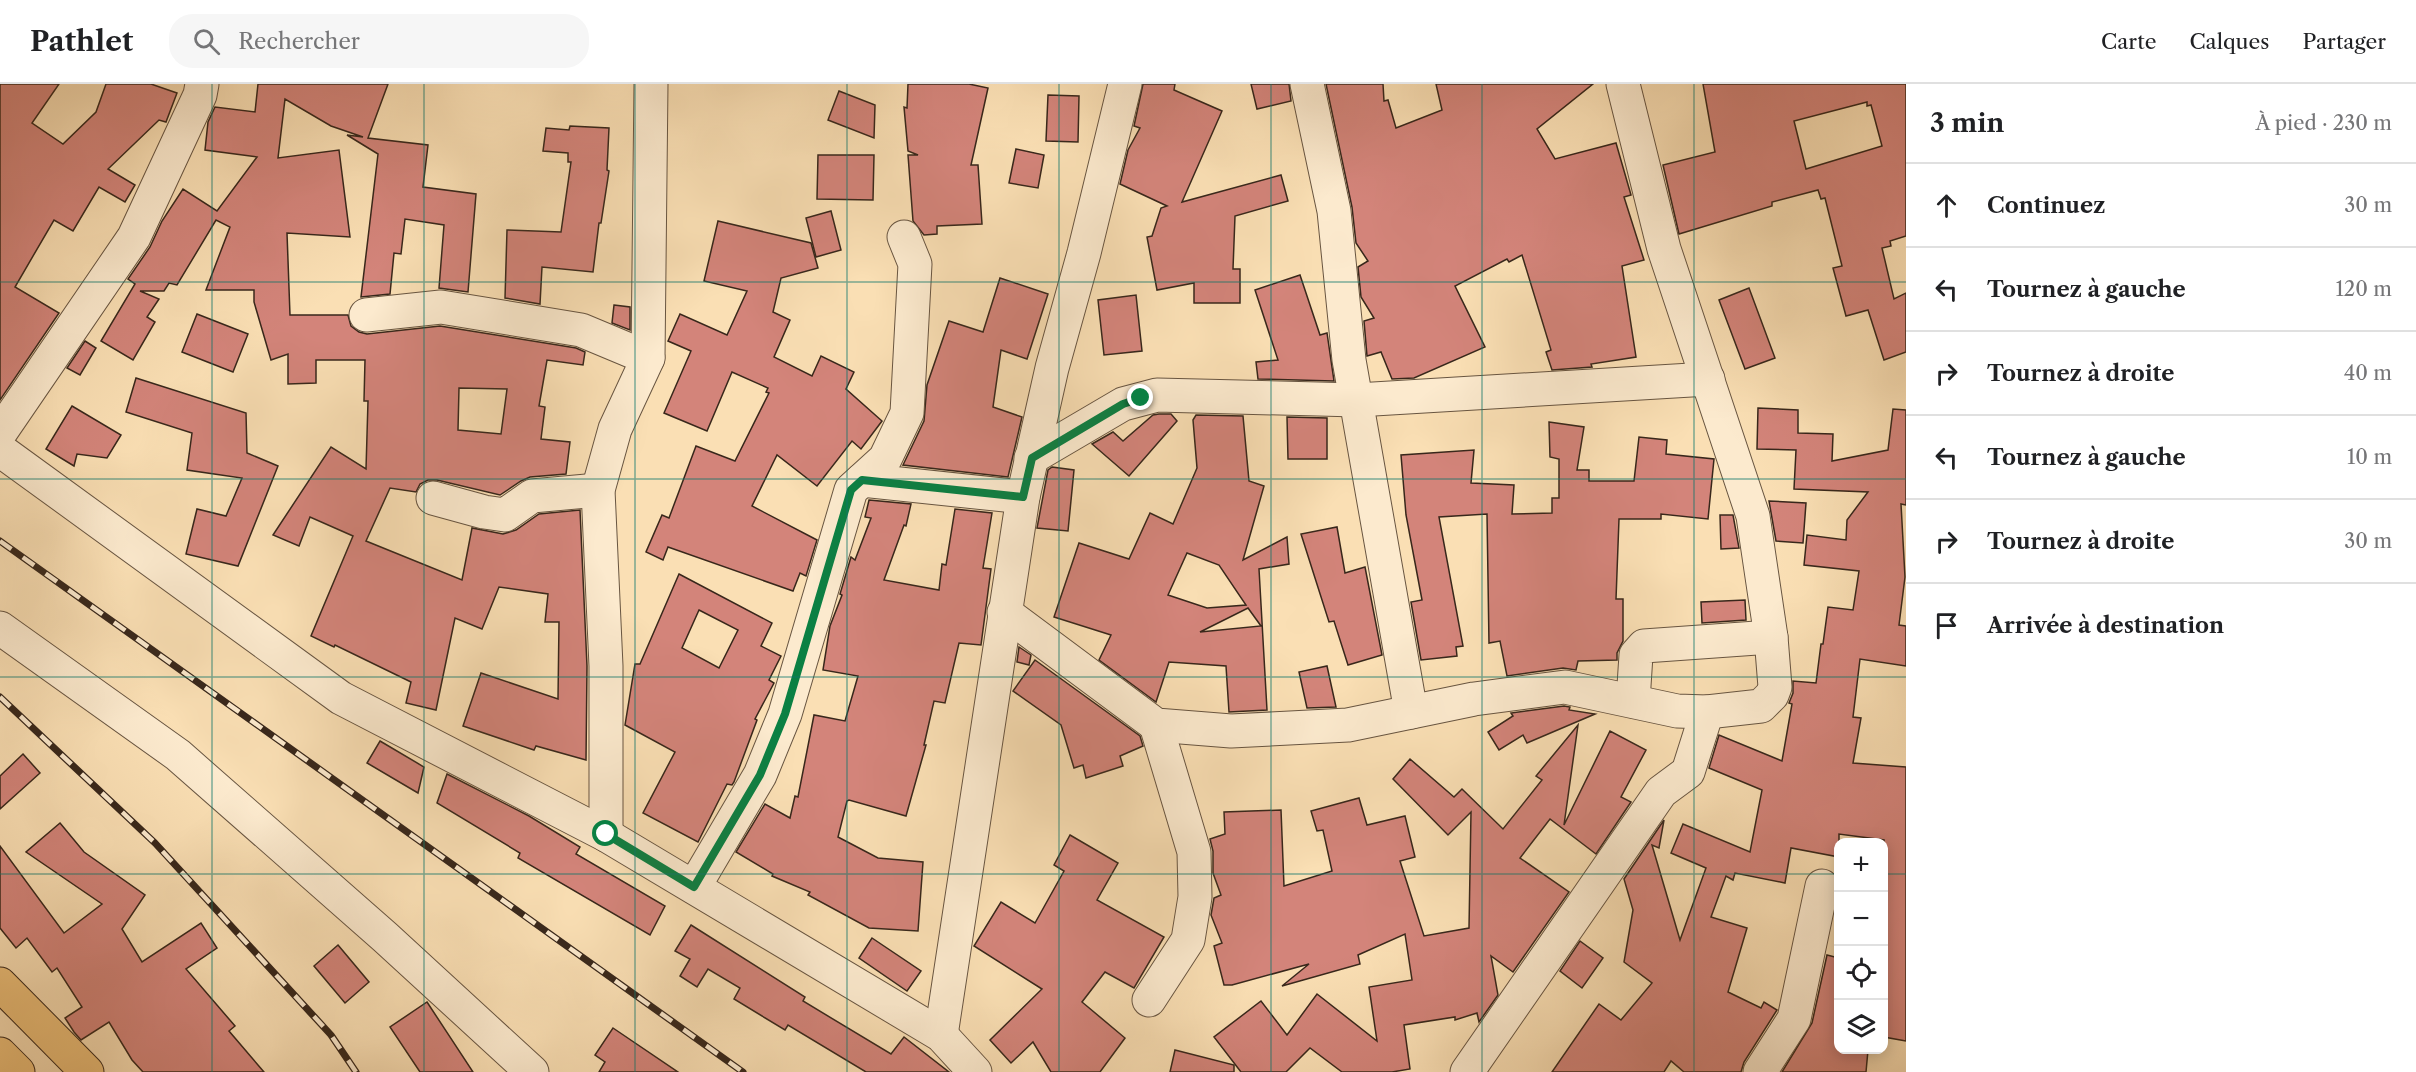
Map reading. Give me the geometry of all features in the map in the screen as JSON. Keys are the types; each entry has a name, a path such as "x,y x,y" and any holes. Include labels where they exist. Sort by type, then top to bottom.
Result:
{"main road":[{"path":"0,984 87,1072"},
{"path":"0,1054 18,1072"}],"street":[{"path":"0,433 134,237 200,95 202,84"},
{"path":"606,834 606,666 598,490 615,429 648,358 651,84"},
{"path":"941,1035 1023,497 1125,84"},
{"path":"1307,84 1334,211 1349,360 1411,712"},
{"path":"1004,612 1156,725 1231,731 1348,725 1474,699 1565,687 1677,711 1707,712 1761,706 1767,702 1775,687 1771,638 1753,516 1664,249 1623,84"},
{"path":"694,887 760,775 785,714 851,490 885,459 907,413 915,264 904,237"},
{"path":"366,315 441,307 581,330 648,358"},
{"path":"1032,458 1123,404 1157,395 1357,400 1708,380"},
{"path":"0,450 341,698 606,834 941,1035 975,1072"},
{"path":"862,480 1023,497"},
{"path":"432,498 484,512 505,515 532,496 598,490"},
{"path":"0,628 178,755 385,937 532,1072"},
{"path":"1633,701 1636,655 1644,646 1771,638"},
{"path":"1467,1072 1661,792 1688,772 1707,712"},
{"path":"1149,1000 1188,940 1196,897 1194,852 1156,725"},
{"path":"1760,1072 1794,1019 1822,886"}],"building":[{"path":"0,84 59,84 32,123 63,144 96,112 106,84 151,84 177,93 166,122 159,120 108,169 135,185 125,202 99,187 73,231 54,220 15,287 59,313 0,400"},
{"path":"258,84 388,84 368,138 428,145 423,187 476,194 468,292 439,288 444,225 405,219 401,254 394,253 390,294 361,297 378,154 347,135 363,137 331,126 285,99 278,158 339,150 350,237 287,233 290,315 348,315 351,326 367,334 440,326 576,348 585,352 583,365 547,360 539,406 545,407 541,439 570,442 566,474 530,477 500,495 437,480 428,480 420,484 416,492 390,488 366,541 462,580 472,528 503,534 516,530 539,514 580,510 587,666 586,760 536,746 534,750 463,726 481,673 558,699 559,622 545,622 548,594 499,587 482,629 455,618 436,710 406,703 411,682 335,645 334,647 311,636 353,536 310,517 299,546 273,535 331,447 366,469 368,401 364,401 365,360 316,360 316,383 288,384 288,354 271,360 254,302 254,290 206,290 230,227 216,220 177,285 169,283 164,291 140,291 159,299 147,317 155,322 133,360 101,341 135,284 128,279 150,247 162,221 183,189 217,211 257,157 205,150 208,122 215,107 255,112","holes":["459,388 507,389 501,434 458,430"]},
{"path":"908,84 969,84 988,88 971,165 978,165 982,224 937,226 937,234 924,235 913,221 908,155 918,155 908,151 904,107 907,108"},
{"path":"1143,84 1175,84 1174,90 1222,111 1182,202 1281,175 1288,201 1235,216 1233,269 1240,269 1240,303 1194,303 1194,283 1157,290 1147,237 1152,236 1161,208 1167,206 1120,184 1128,150 1140,128 1134,126"},
{"path":"1251,84 1289,84 1291,101 1257,109"},
{"path":"1326,84 1383,84 1384,101 1388,100 1396,128 1442,110 1436,84 1593,84 1537,129 1555,159 1616,143 1631,195 1624,197 1644,260 1622,266 1636,357 1591,364 1592,367 1552,370 1546,352 1551,350 1522,255 1509,262 1507,259 1455,286 1485,347 1414,378 1392,379 1381,352 1367,356 1364,321 1374,318 1361,297 1358,267 1368,261 1356,243 1352,207"},
{"path":"1703,84 1906,84 1906,236 1890,241 1891,246 1882,248 1894,299 1906,293 1906,352 1884,360 1868,310 1846,316 1833,268 1842,266 1825,198 1821,199 1818,190 1772,202 1772,206 1679,234 1663,165 1715,152","holes":["1867,102 1867,106 1871,105 1882,146 1806,169 1794,121"]},
{"path":"839,91 875,105 874,138 828,120"},
{"path":"1048,95 1079,96 1078,142 1046,141"},
{"path":"570,126 609,128 607,170 609,171 593,272 542,267 540,304 505,298 507,230 561,232 571,162 568,162 568,153 543,151 546,128 569,130"},
{"path":"1016,149 1044,155 1038,188 1009,183"},
{"path":"818,155 874,155 873,200 817,199"},
{"path":"831,211 841,250 816,257 806,218"},
{"path":"718,221 811,243 818,268 781,278 773,312 790,320 774,357 812,376 821,356 854,372 846,389 882,421 861,449 852,441 817,486 777,455 752,506 817,540 806,576 800,573 793,591 668,547 663,560 646,552 662,515 669,518 696,446 735,461 769,393 766,392 768,388 732,372 707,431 664,413 691,351 668,341 680,314 727,335 747,291 704,281"},
{"path":"1300,275 1320,335 1327,333 1334,381 1258,379 1256,362 1278,360 1255,290"},
{"path":"1000,278 1048,294 1027,359 1001,350 993,407 1022,417 1008,477 903,465 924,421 927,385 949,321 983,332"},
{"path":"1749,288 1775,358 1745,369 1719,300"},
{"path":"1136,295 1142,351 1104,355 1098,300"},
{"path":"614,305 630,307 630,330 612,323"},
{"path":"197,314 248,334 233,372 182,352"},
{"path":"85,341 96,348 80,375 67,368"},
{"path":"136,378 246,413 247,453 278,466 238,566 186,554 197,509 226,516 242,478 187,470 192,433 126,412"},
{"path":"72,406 121,435 107,458 77,454 74,466 46,449"},
{"path":"1758,408 1798,410 1798,433 1833,434 1832,461 1888,450 1893,409 1906,410 1906,505 1901,504 1905,577 1899,625 1906,626 1906,666 1860,659 1853,717 1861,718 1853,763 1906,767 1906,1041 1888,1038 1888,838 1839,834 1839,838 1834,838 1834,856 1791,848 1785,883 1735,873 1733,880 1726,876 1711,917 1747,928 1728,992 1761,1008 1764,1002 1777,1010 1744,1062 1741,1072 1684,1072 1671,1061 1664,1072 1552,1072 1599,1004 1621,1020 1652,983 1624,962 1633,910 1624,879 1664,820 1659,848 1652,845 1680,940 1706,868 1671,853 1683,824 1750,852 1762,790 1709,768 1719,735 1782,761 1792,704 1789,703 1793,693 1793,681 1816,683 1828,607 1853,610 1859,571 1804,565 1807,535 1846,540 1847,520 1868,492 1794,489 1796,450 1757,449"},
{"path":"1171,414 1177,421 1129,476 1092,444 1113,432 1123,441 1153,415"},
{"path":"1196,415 1243,416 1249,481 1264,486 1243,560 1287,537 1289,564 1259,569 1267,710 1229,712 1226,666 1169,662 1156,702 1099,660 1111,635 1054,617 1079,543 1129,559 1150,513 1173,524 1197,468 1193,420","holes":["1187,553 1219,565 1246,605 1207,608 1168,595","1248,608 1261,626 1200,632"]},
{"path":"1287,417 1327,418 1327,459 1288,459"},
{"path":"1549,422 1584,427 1577,470 1589,470 1589,481 1634,481 1639,437 1667,440 1666,454 1714,459 1708,519 1661,514 1661,519 1619,519 1616,599 1623,599 1623,641 1617,653 1617,660 1578,661 1576,670 1563,668 1507,676 1500,641 1489,643 1487,514 1439,517 1463,646 1456,647 1457,656 1421,660 1411,602 1422,600 1406,515 1401,455 1474,450 1471,483 1514,485 1512,514 1552,513 1552,498 1559,498 1559,459 1550,457"},
{"path":"1052,467 1074,470 1068,531 1037,528 1048,470"},
{"path":"869,500 911,504 906,526 904,525 884,580 939,590 942,564 946,565 955,509 992,513 983,568 991,569 981,645 959,643 945,703 934,701 924,745 926,745 906,816 849,800 838,837 878,858 923,862 918,931 869,928 808,895 810,892 772,876 773,874 736,852 765,804 790,818 795,796 798,797 814,715 845,721 858,676 823,670 830,626 842,595 840,594 851,557 855,560 871,518 865,517"},
{"path":"1769,501 1806,503 1803,543 1776,541"},
{"path":"1720,515 1733,515 1739,548 1721,549"},
{"path":"1337,527 1345,573 1365,567 1382,655 1348,665 1334,621 1329,622 1301,534"},
{"path":"679,574 772,623 761,646 781,656 769,680 774,683 755,719 757,720 734,782 732,785 727,784 698,842 643,813 675,752 625,725 635,664 640,664","holes":["699,610 738,630 719,668 682,648"]},
{"path":"1745,600 1746,620 1702,623 1701,602"},
{"path":"1019,647 1031,655 1029,665 1017,662"},
{"path":"1035,660 1140,736 1143,746 1120,756 1123,766 1086,778 1083,765 1074,768 1061,725 1013,691"},
{"path":"1327,666 1336,707 1307,708 1299,672"},
{"path":"1570,707 1569,710 1595,714 1527,743 1523,735 1499,750 1488,732 1513,716 1511,713"},
{"path":"1578,725 1564,825 1610,731 1646,750 1621,797 1631,802 1596,854 1550,819 1520,858 1569,892 1513,972 1491,956 1498,995 1479,1022 1477,1013 1455,1020 1455,1017 1404,1025 1410,1069 1392,1072 1342,1072 1310,1048 1286,1072 1241,1072 1214,1037 1261,1001 1287,1035 1317,994 1377,1041 1369,987 1412,980 1405,934 1358,955 1360,964 1282,986 1309,964 1232,985 1224,985 1214,946 1222,943 1211,915 1214,898 1221,895 1213,873 1213,851 1210,839 1225,834 1224,812 1281,810 1284,886 1332,871 1323,830 1317,831 1311,811 1359,798 1367,825 1405,816 1415,857 1400,861 1424,936 1469,928 1471,812 1448,835 1393,779 1410,759 1454,797 1462,789 1503,829 1542,780 1536,776"},
{"path":"380,741 424,767 418,793 367,763"},
{"path":"23,754 40,773 0,809 0,776"},
{"path":"447,774 529,816 580,847 576,854 665,906 650,935 518,858 520,853 437,803"},
{"path":"60,823 84,852 145,895 122,929 142,962 201,923 217,948 186,969 235,1026 229,1031 264,1072 143,1072 132,1060 109,1022 81,1040 74,1032 65,1018 82,1007 57,968 52,972 27,938 16,948 0,928 0,846 64,933 102,904 26,852"},
{"path":"1070,835 1118,863 1097,900 1164,937 1134,988 1105,972 1082,1002 1125,1038 1100,1072 1051,1072 1033,1042 1011,1063 990,1040 1042,989 974,946 1001,902 1035,923 1064,871 1054,865"},
{"path":"691,925 805,997 803,1001 891,1054 904,1037 949,1072 866,1072 788,1025 785,1030 734,999 740,988 708,969 697,987 680,976 690,959 675,951"},
{"path":"872,938 921,971 907,991 859,958"},
{"path":"1580,941 1603,958 1582,988 1560,971"},
{"path":"338,945 369,982 345,1003 314,966"},
{"path":"1827,955 1834,957 1834,1054 1868,1054 1866,1072 1782,1072 1812,1023"},
{"path":"427,1002 473,1072 420,1072 390,1027"},
{"path":"613,1028 678,1072 599,1072 605,1062 595,1055"},
{"path":"1175,1050 1234,1065 1234,1072 1170,1072"}],"railway":[{"path":"0,541 743,1072"},
{"path":"0,697 155,843 331,1035 356,1072"}],"route":[{"path":"606,834 694,887 760,775 785,714 851,490 862,480 1023,497 1032,458 1123,404 1141,398"}]}
